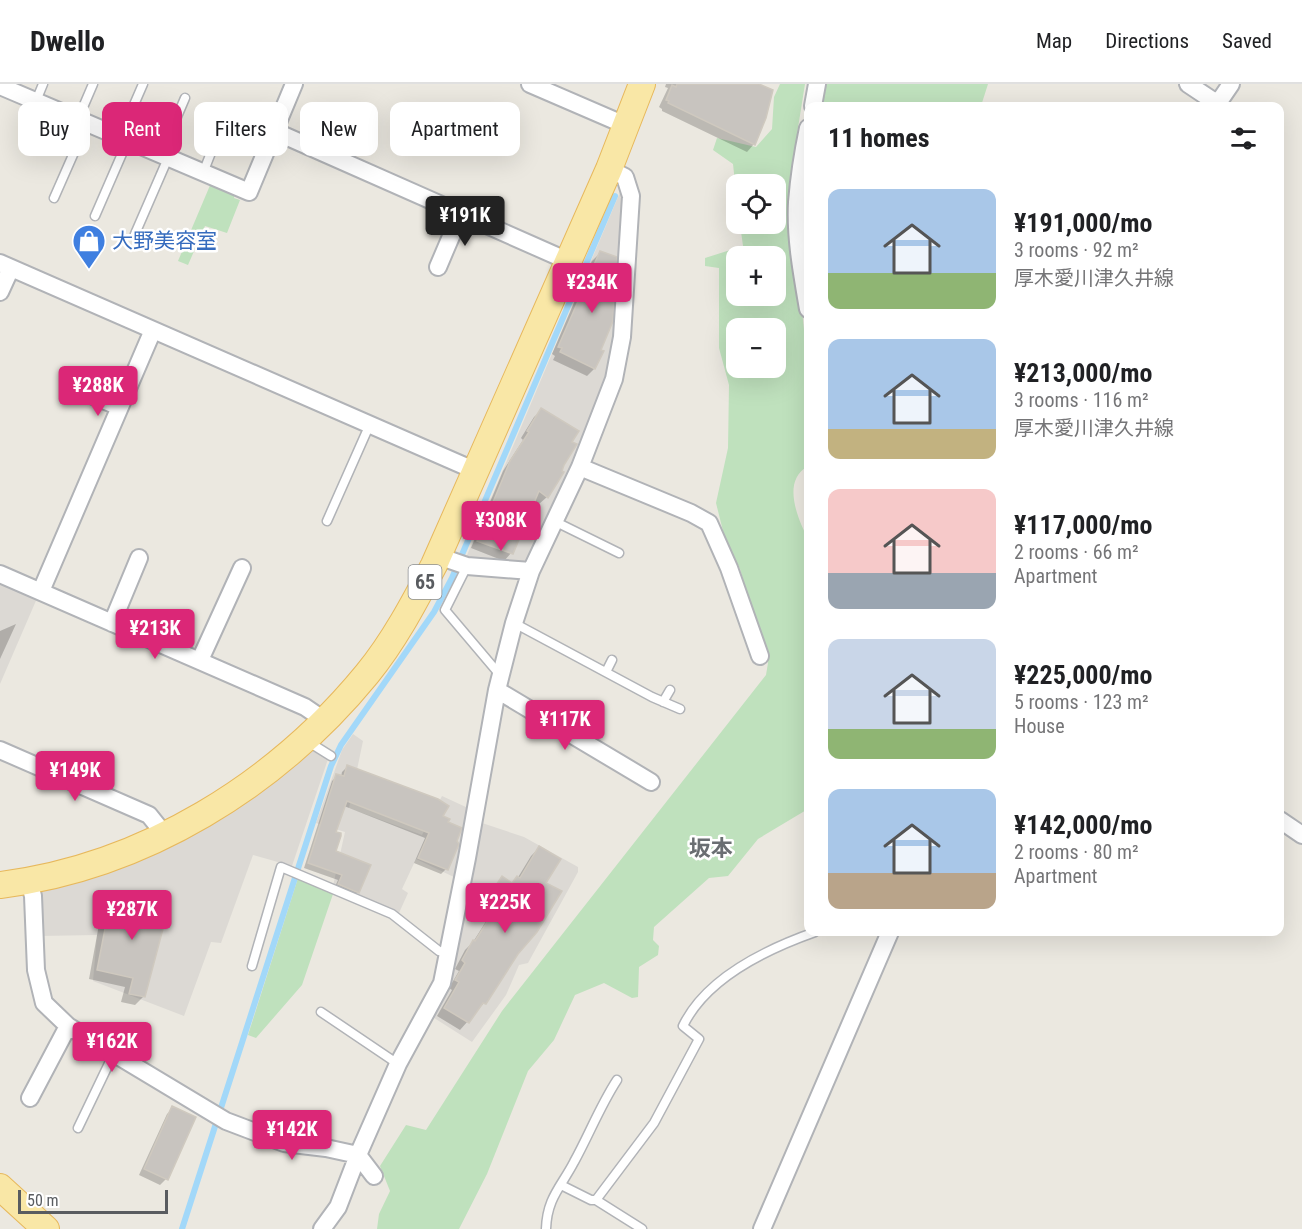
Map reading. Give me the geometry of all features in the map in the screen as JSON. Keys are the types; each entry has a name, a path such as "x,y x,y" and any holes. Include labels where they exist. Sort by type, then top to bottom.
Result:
{"main road":[{"name":"65","path":"0,885 29,882 121,854 165,834 245,789 304,739 368,673 403,624 454,562 476,471 609,169 642,84"},
{"path":"0,1187 46,1229"}],"street":[{"path":"286,102 294,84"},
{"path":"530,84 626,125"},
{"path":"814,102 817,84"},
{"path":"1188,84 1213,102"},
{"path":"1219,102 1231,84"},
{"path":"0,86 36,101"},
{"path":"288,137 568,261"},
{"path":"804,147 797,204 804,284"},
{"path":"165,156 249,192 264,156"},
{"path":"322,1229 338,1208 358,1155 398,1064 442,983 499,682 514,623 531,571 580,467 614,379 622,337 630,196 625,177 609,169"},
{"path":"438,267 461,213"},
{"path":"0,292 5,265 476,471"},
{"path":"41,591 153,330"},
{"path":"89,394 120,407"},
{"path":"580,467 710,523 729,568 760,656"},
{"path":"112,623 140,558"},
{"path":"454,562 531,571"},
{"path":"200,660 242,568"},
{"path":"0,574 305,707 324,720"},
{"path":"499,682 651,782"},
{"path":"0,750 149,815 165,834"},
{"path":"1284,823 1302,835"},
{"path":"29,882 33,896 35,980 44,1003 68,1026 226,1121 284,1143 358,1155 374,1176"},
{"path":"762,1229 888,936"},
{"path":"30,1098 68,1026"},
{"path":"29,1063 44,1072"}],"lane":[{"path":"36,101 43,84"},
{"path":"88,102 93,84"},
{"path":"137,102 143,84"},
{"path":"182,107 185,98"},
{"path":"54,198 70,156"},
{"path":"95,216 118,156"},
{"path":"135,234 165,156"},
{"path":"202,173 209,156"},
{"path":"327,521 370,424"},
{"path":"554,522 619,553"},
{"path":"454,562 445,610 499,682"},
{"path":"514,623 680,710"},
{"path":"606,672 612,660"},
{"path":"663,702 670,690"},
{"path":"304,739 331,756"},
{"path":"252,966 281,867 392,914 439,951 449,954"},
{"path":"596,1200 654,1123 699,1040 680,1028 709,990 753,959 804,936"},
{"path":"246,946 256,950"},
{"path":"321,1012 398,1064"},
{"path":"78,1128 114,1053"},
{"path":"546,1229 546,1217 552,1197 574,1163 601,1106 617,1080"},
{"path":"561,1185 591,1200 596,1200 642,1229"}],"shaded area":[{"path":"621,190 624,191 622,280 606,385 595,417 526,566 465,560"},
{"path":"0,580 38,596 0,684"},
{"path":"353,734 363,741 349,808 422,835 442,796 468,808 456,878 416,859 402,889 408,893 399,913 333,886 345,832 316,823 342,750"},
{"path":"310,749 328,759 292,866 253,855 221,943 211,942 184,1016 93,981 97,935 39,936 37,898 43,890 103,872"},
{"path":"479,822 524,837 578,867 578,872 528,963 519,965 506,995 472,1042 431,1016"}],"green space":[{"path":"780,84 805,84 797,134 804,137 804,310 802,310 804,470 795,481 793,490 796,511 804,530 804,811 758,839 728,876 709,878 654,927 653,940 659,946 658,955 639,967 638,997 632,998 604,983 575,995 554,1040 528,1071 487,1174 459,1229 377,1229 379,1214 390,1191 380,1166 406,1125 426,1130 502,1011 766,675 768,663 740,569 725,539 716,503 728,448 729,385 727,378 786,378 786,318 726,318 726,374 719,348 719,268 705,266 705,258 726,251 726,306 786,306 786,246 743,246 741,234 786,234 786,174 734,174 733,164 713,150 717,138 756,147 772,129 774,97"},
{"path":"824,84 988,84 982,102 821,102"},
{"path":"211,183 235,193 234,198 240,200 227,233 205,226 188,265 178,261"},
{"path":"298,878 333,894 302,985 256,1038 248,1035"}],"building":[{"path":"677,84 759,84 773,90 766,118 755,145 668,103 669,101 666,100 672,85 676,87"},
{"path":"600,251 617,257 613,321 601,350 604,351 595,369 560,352 562,348 558,347"},
{"path":"541,408 579,431 572,442 577,444 548,498 539,491 513,554 477,541 510,461"},
{"path":"347,765 438,799 449,806 443,816 450,819 448,822 462,828 457,841 459,844 448,870 418,858 429,833 347,801 336,832 341,833 341,836 336,851 371,865 359,893 338,884 342,875 308,863 336,774 344,776"},
{"path":"539,846 561,859 546,883 562,891 537,932 518,954 486,1004 483,1003 469,1023 444,1008 459,982 455,980 465,963 462,960 497,906 494,904 496,901 489,896 502,876 512,883 517,876 520,878"},
{"path":"111,898 133,901 134,898 169,906 145,997 129,994 133,978 97,970"},
{"path":"172,1106 196,1117 168,1180 144,1169"}],"waterway":[{"path":"182,1229 331,766 341,745 434,612 452,578 615,196"}],"place":[{"name":"大野美容室","path":"89,270"}],"district":[{"name":"坂本","path":"711,848"}]}
